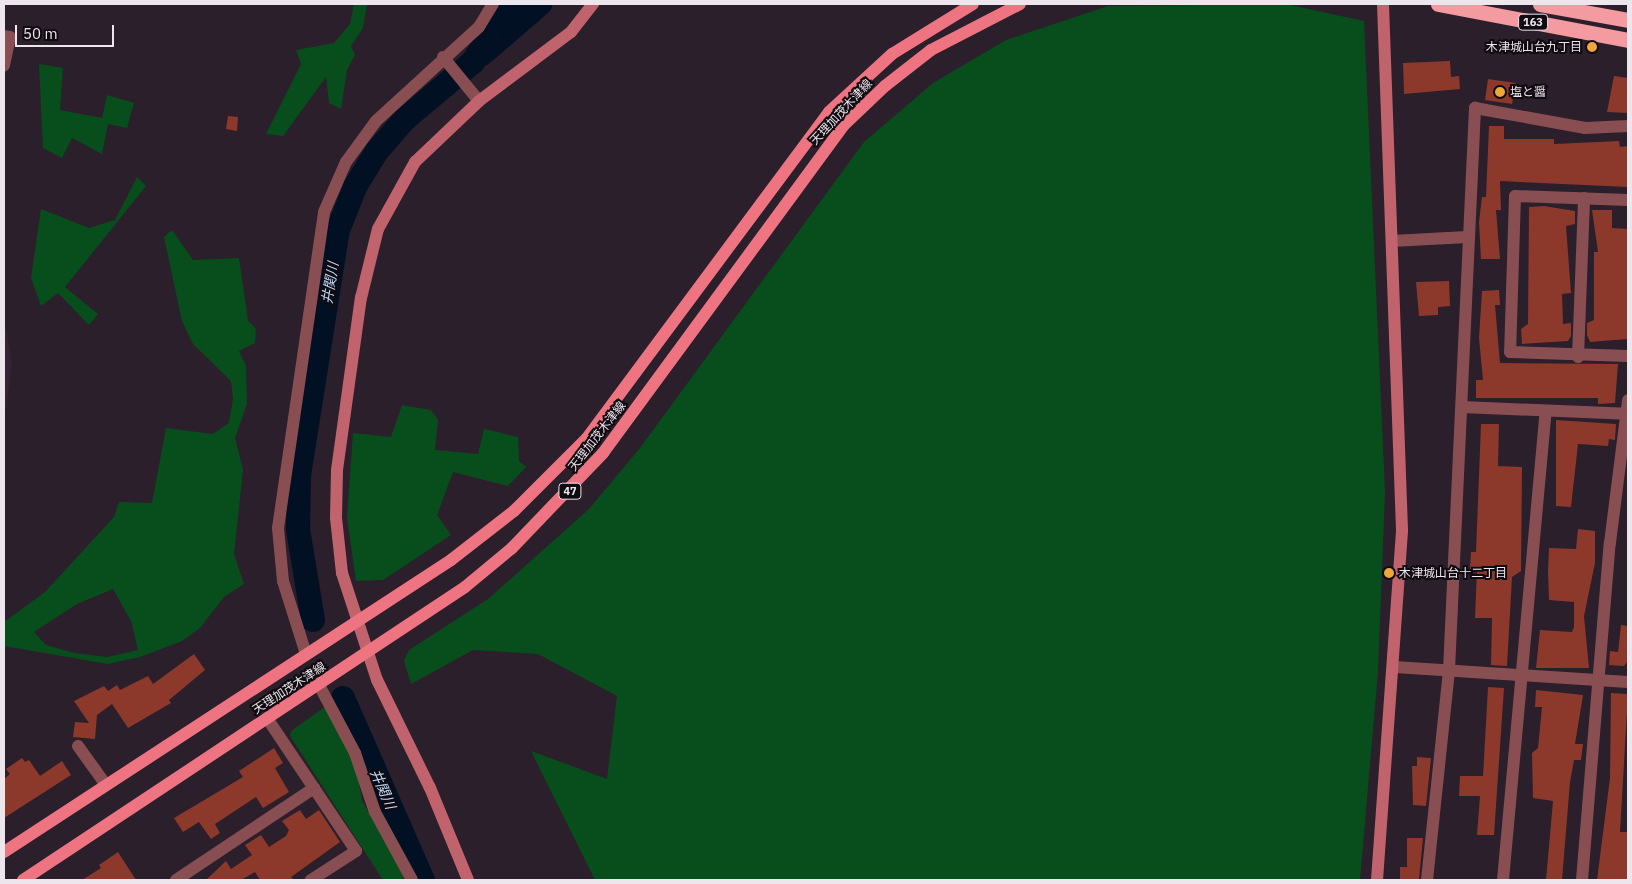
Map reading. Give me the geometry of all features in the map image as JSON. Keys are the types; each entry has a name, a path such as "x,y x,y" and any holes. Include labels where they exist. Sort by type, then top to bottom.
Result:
{"highway":[{"name":"163","path":"1438,4 1628,40"},
{"name":"163","path":"1540,4 1628,20"}],"main road":[{"name":"天理加茂木津線","path":"4,852 492,530 561,466 587,438 829,112 892,54 973,4"},
{"name":"天理加茂木津線","path":"23,880 367,653 489,568 581,479 825,148 863,105 931,50 1020,4"}],"street":[{"path":"306,654 283,581 278,528 319,230 334,186 355,147 401,94 479,27 493,4"},
{"path":"468,880 367,653 342,573 336,494 371,248 394,194 416,162 479,101 546,52 582,19 593,4"},
{"path":"1377,880 1396,667 1402,450 1383,4"},
{"path":"4,36 10,37 4,65"},
{"path":"444,58 479,101"},
{"path":"1428,880 1449,670 1474,108 1585,128 1628,126"},
{"path":"1628,200 1515,196 1510,352 1578,357 1628,356"},
{"path":"1578,357 1584,198"},
{"path":"1392,241 1467,237"},
{"path":"1582,880 1597,682 1628,400"},
{"path":"1462,407 1626,414"},
{"path":"1503,880 1546,411"},
{"path":"1396,667 1597,682 1628,682"},
{"path":"319,685 356,753 375,812 412,880"},
{"path":"267,718 356,851 310,880"},
{"path":"78,746 106,785"},
{"path":"184,878 314,788"}],"shaded area":[{"path":"4,318 12,363 4,424"}],"green space":[{"path":"354,4 367,4 363,28 351,46 355,55 347,70 341,109 329,103 326,77 283,136 266,134 301,64 296,50 334,43 350,24"},
{"path":"1285,4 1364,21 1385,492 1378,672 1360,880 595,880 531,751 607,779 617,696 538,654 473,650 411,684 404,661 409,650 488,599 589,509 640,448 864,142 933,83 1006,40 1108,6"},
{"path":"39,64 63,68 60,110 102,118 107,95 134,103 127,128 108,124 102,154 72,138 62,158 43,148"},
{"path":"137,177 146,186 65,287 98,314 89,325 58,293 41,306 31,278 41,209 89,228 115,220"},
{"path":"172,230 193,260 239,258 248,321 256,329 255,343 239,351 246,366 247,404 235,438 243,470 234,554 244,584 224,597 200,628 182,641 140,657 108,664 4,646 4,622 45,592 114,517 119,502 152,503 166,428 213,434 229,423 233,398 231,381 193,344 182,321 164,237","holes":["113,589 131,621 138,650 107,657 74,653 46,645 34,632 77,604"]},
{"path":"402,405 431,410 438,420 435,450 478,454 484,429 518,437 519,461 526,467 508,486 453,472 437,515 451,535 383,580 356,581 347,517 353,433 391,437"},
{"path":"325,707 356,765 362,801 406,875 401,880 383,880 290,736 291,731"}],"building":[{"path":"1450,61 1451,77 1459,76 1460,89 1404,94 1403,63"},
{"path":"1614,76 1628,78 1628,113 1607,112"},
{"name":"塩と醤","path":"1488,79 1516,83 1512,104 1485,100"},
{"path":"228,116 238,117 237,131 226,129"},
{"path":"1489,126 1504,126 1504,139 1554,139 1554,144 1619,141 1620,147 1628,146 1628,187 1500,181 1501,210 1496,210 1500,259 1481,259 1479,222 1482,197 1486,197"},
{"path":"1544,206 1575,211 1575,224 1566,226 1571,293 1562,294 1563,324 1571,323 1571,336 1568,341 1522,344 1521,329 1528,324 1529,207"},
{"path":"1592,210 1612,210 1612,228 1628,229 1628,339 1590,342 1587,335 1587,323 1594,320 1594,252 1598,252"},
{"path":"1449,281 1450,306 1438,307 1438,315 1419,316 1416,282"},
{"path":"1499,290 1500,305 1495,305 1500,363 1618,364 1615,403 1598,404 1598,398 1476,398 1476,380 1483,380 1479,338 1482,291"},
{"path":"1556,420 1616,424 1615,440 1609,439 1608,446 1578,444 1571,507 1556,506"},
{"path":"1481,424 1499,424 1498,466 1522,467 1521,571 1512,577 1507,666 1491,665 1492,618 1475,618 1477,569 1470,569 1471,552 1476,552"},
{"path":"1578,529 1595,531 1595,563 1584,616 1589,668 1536,668 1540,630 1572,632 1574,627 1574,602 1549,600 1548,572 1549,548 1576,549"},
{"path":"1621,625 1628,626 1628,661 1624,666 1609,665 1610,651 1618,652"},
{"path":"194,654 205,670 169,700 171,703 128,728 112,704 97,715 95,739 73,737 75,722 89,723 74,701 104,686 108,691 117,685 120,690 148,676 153,684"},
{"path":"1488,687 1504,688 1494,835 1477,835 1480,796 1459,796 1460,776 1483,776"},
{"path":"1536,690 1583,695 1575,744 1583,744 1581,760 1574,760 1570,782 1562,880 1546,880 1553,801 1533,798 1532,753 1538,748 1542,707 1535,707"},
{"path":"1611,693 1628,694 1620,832 1628,832 1628,880 1597,880 1610,778"},
{"path":"274,748 283,763 275,768 289,792 263,808 256,797 215,824 220,833 211,839 199,822 183,832 174,818 243,777 239,771"},
{"path":"1417,757 1431,758 1426,806 1413,805 1412,766 1417,766"},
{"path":"22,758 25,762 29,760 40,776 62,761 71,775 4,818 4,779 10,774 6,769"},
{"path":"300,810 306,819 319,810 340,842 291,877 294,880 260,880 255,872 241,880 206,880 226,861 231,869 252,855 245,845 261,835 269,847 286,836 289,830 282,821"},
{"path":"1407,838 1423,838 1419,879 1400,879 1400,867 1407,867"},
{"path":"118,852 136,880 82,880 101,868 99,865"}],"waterway":[{"name":"井関川","path":"313,620 298,529 299,475 338,230 355,187 377,151 405,119 473,62 508,4"},
{"path":"482,54 540,4"},
{"name":"井関川","path":"343,698 423,880"}],"place":[{"name":"木津城山台九丁目","path":"1592,47"},
{"name":"塩と醤","path":"1500,92"},
{"name":"木津城山台十二丁目","path":"1389,573"}]}
